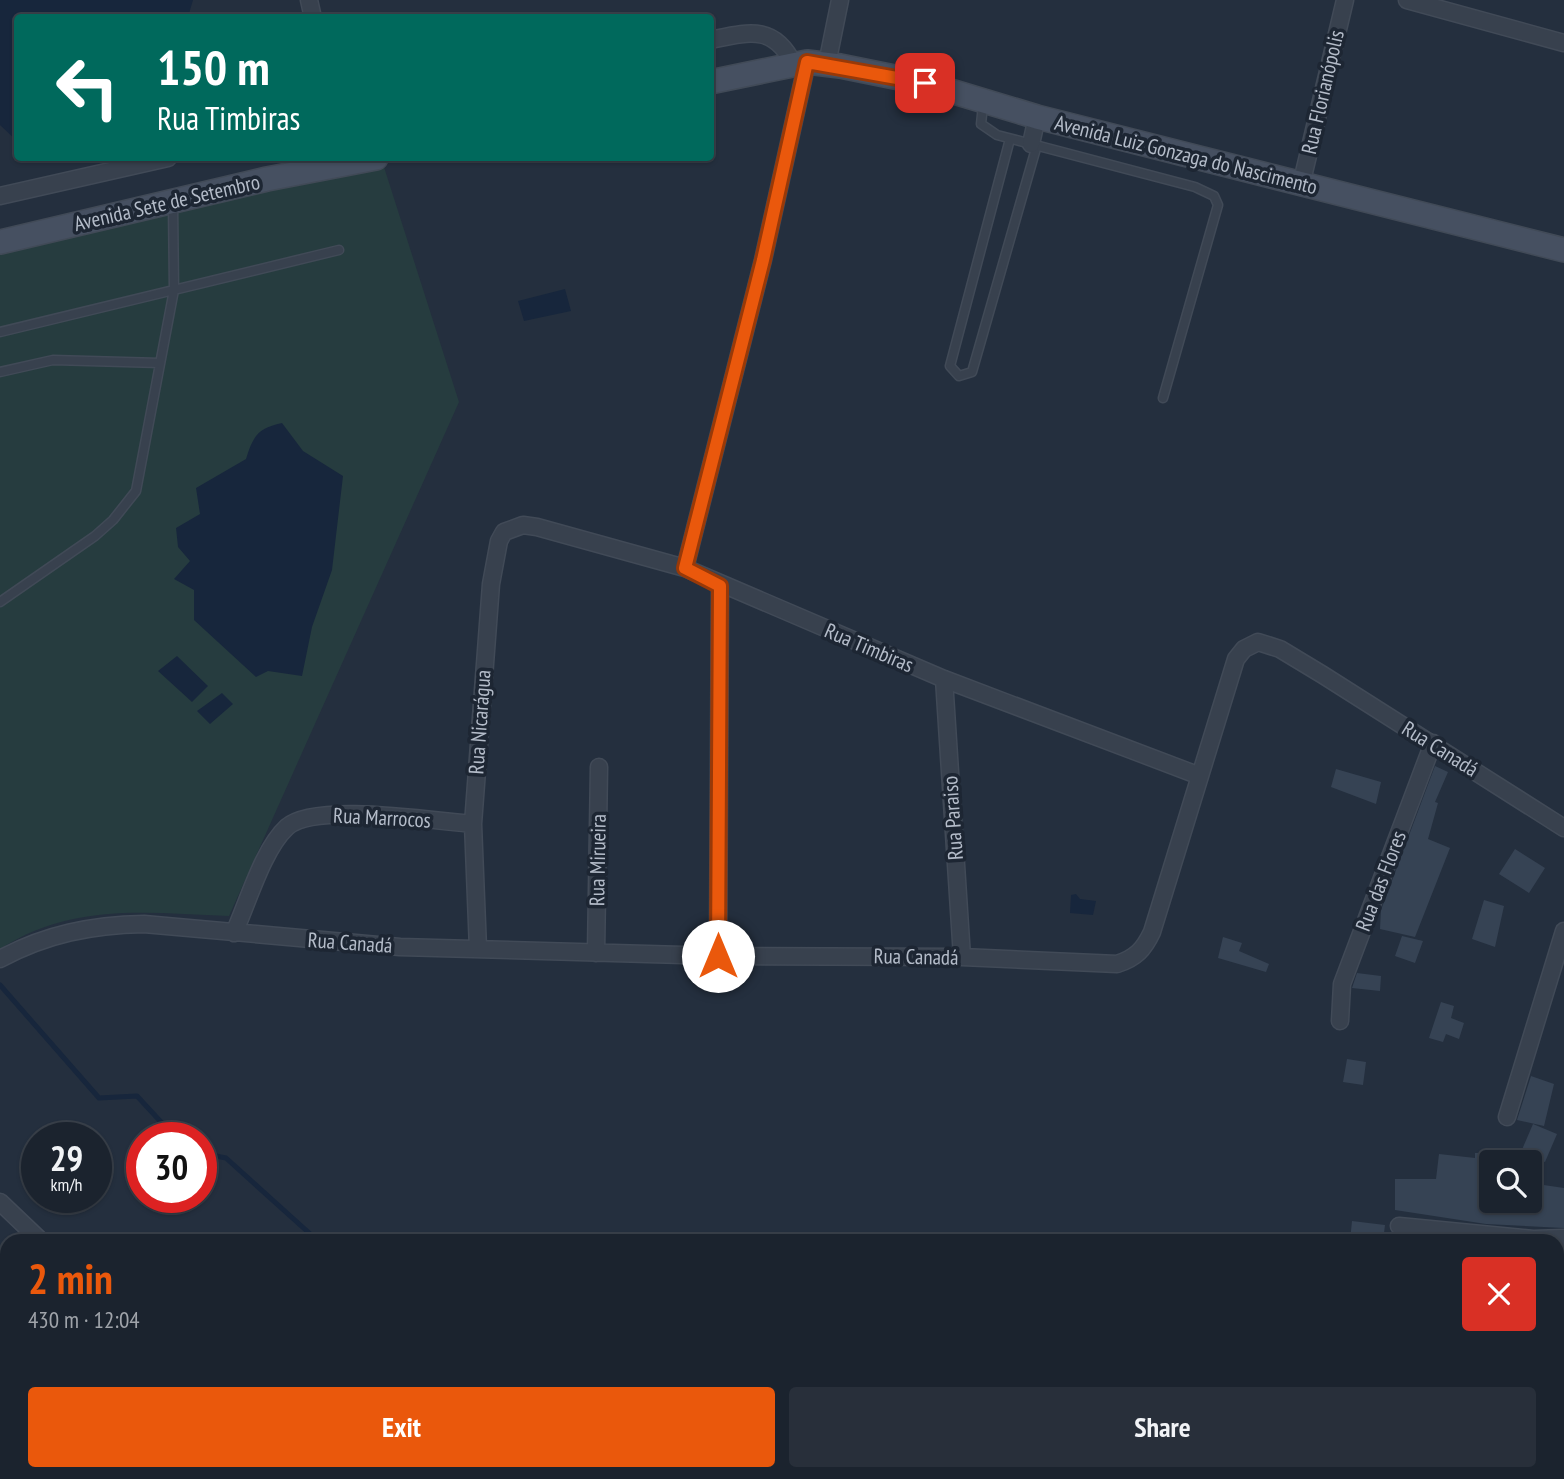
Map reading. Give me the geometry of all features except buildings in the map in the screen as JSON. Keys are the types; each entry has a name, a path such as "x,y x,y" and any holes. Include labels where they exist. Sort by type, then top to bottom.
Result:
{"main road":[{"path":"714,81 809,64"},
{"name":"Avenida Luiz Gonzaga do Nascimento","path":"809,64 925,83 1037,117 1564,250"},
{"name":"Avenida Sete de Setembro","path":"0,242 173,201 362,161"}],"street":[{"path":"685,568 763,260 809,64 840,0"},
{"name":"Rua Florianópolis","path":"1301,185 1345,0"},
{"path":"1407,0 1564,43"},
{"path":"714,39 756,33 768,35 809,64"},
{"path":"1034,145 1037,117"},
{"path":"0,196 155,161"},
{"name":"Rua Nicarágua","path":"478,948 473,824 494,562 504,532 523,525 537,527"},
{"name":"Rua Timbiras","path":"537,527 685,568 720,586 944,679 1200,776"},
{"path":"718,956 720,586"},
{"name":"Rua Canadá","path":"0,959 26,945 102,925 145,924 345,944 718,956 962,957 1105,965 1130,960 1145,947 1152,932 1236,659 1244,649 1258,642 1280,649 1564,828"},
{"name":"Rua Paraiso","path":"944,679 962,957"},
{"name":"Rua das Flores","path":"1340,1021 1342,984 1433,743"},
{"name":"Rua Mirueira","path":"596,953 599,767"},
{"name":"Rua Marrocos","path":"234,933 274,843 288,826 301,820 335,814 473,824"},
{"path":"1507,1117 1564,931"},
{"path":"0,1202 34,1234"},
{"path":"1399,1226 1481,1234"}],"lane":[{"path":"985,101 980,115 981,124 988,131 1034,145 972,372 959,376 950,366 1010,139"},
{"name":"Avenida Luiz Gonzaga do Nascimento","path":"1034,145 1195,187 1210,193 1218,205 1163,398"},
{"path":"0,602 95,536 113,520 136,491 174,290 173,201"},
{"path":"0,332 339,250"},
{"path":"0,373 53,360 160,363"}],"green space":[{"path":"384,167 459,402 229,916 139,913 83,917 27,934 0,949 0,251 272,188"}],"water":[{"path":"0,0 193,0 189,14 14,14 14,138 0,125"},
{"path":"565,289 571,311 524,321 518,301"},
{"path":"282,423 303,451 343,476 332,570 312,627 302,676 268,671 256,677 194,620 194,590 174,579 190,561 178,547 176,528 200,514 196,488 246,459 258,434"},
{"path":"177,656 208,686 192,702 158,671"},
{"path":"222,693 233,704 210,724 197,711"},
{"path":"1076,894 1080,899 1096,901 1093,915 1070,913 1071,895"}],"waterway":[{"path":"0,985 99,1098 137,1096 161,1122"},
{"path":"217,1156 226,1158 310,1234"}],"route":[{"path":"718,956 720,586 685,568 763,260 807,62 925,83"}]}
